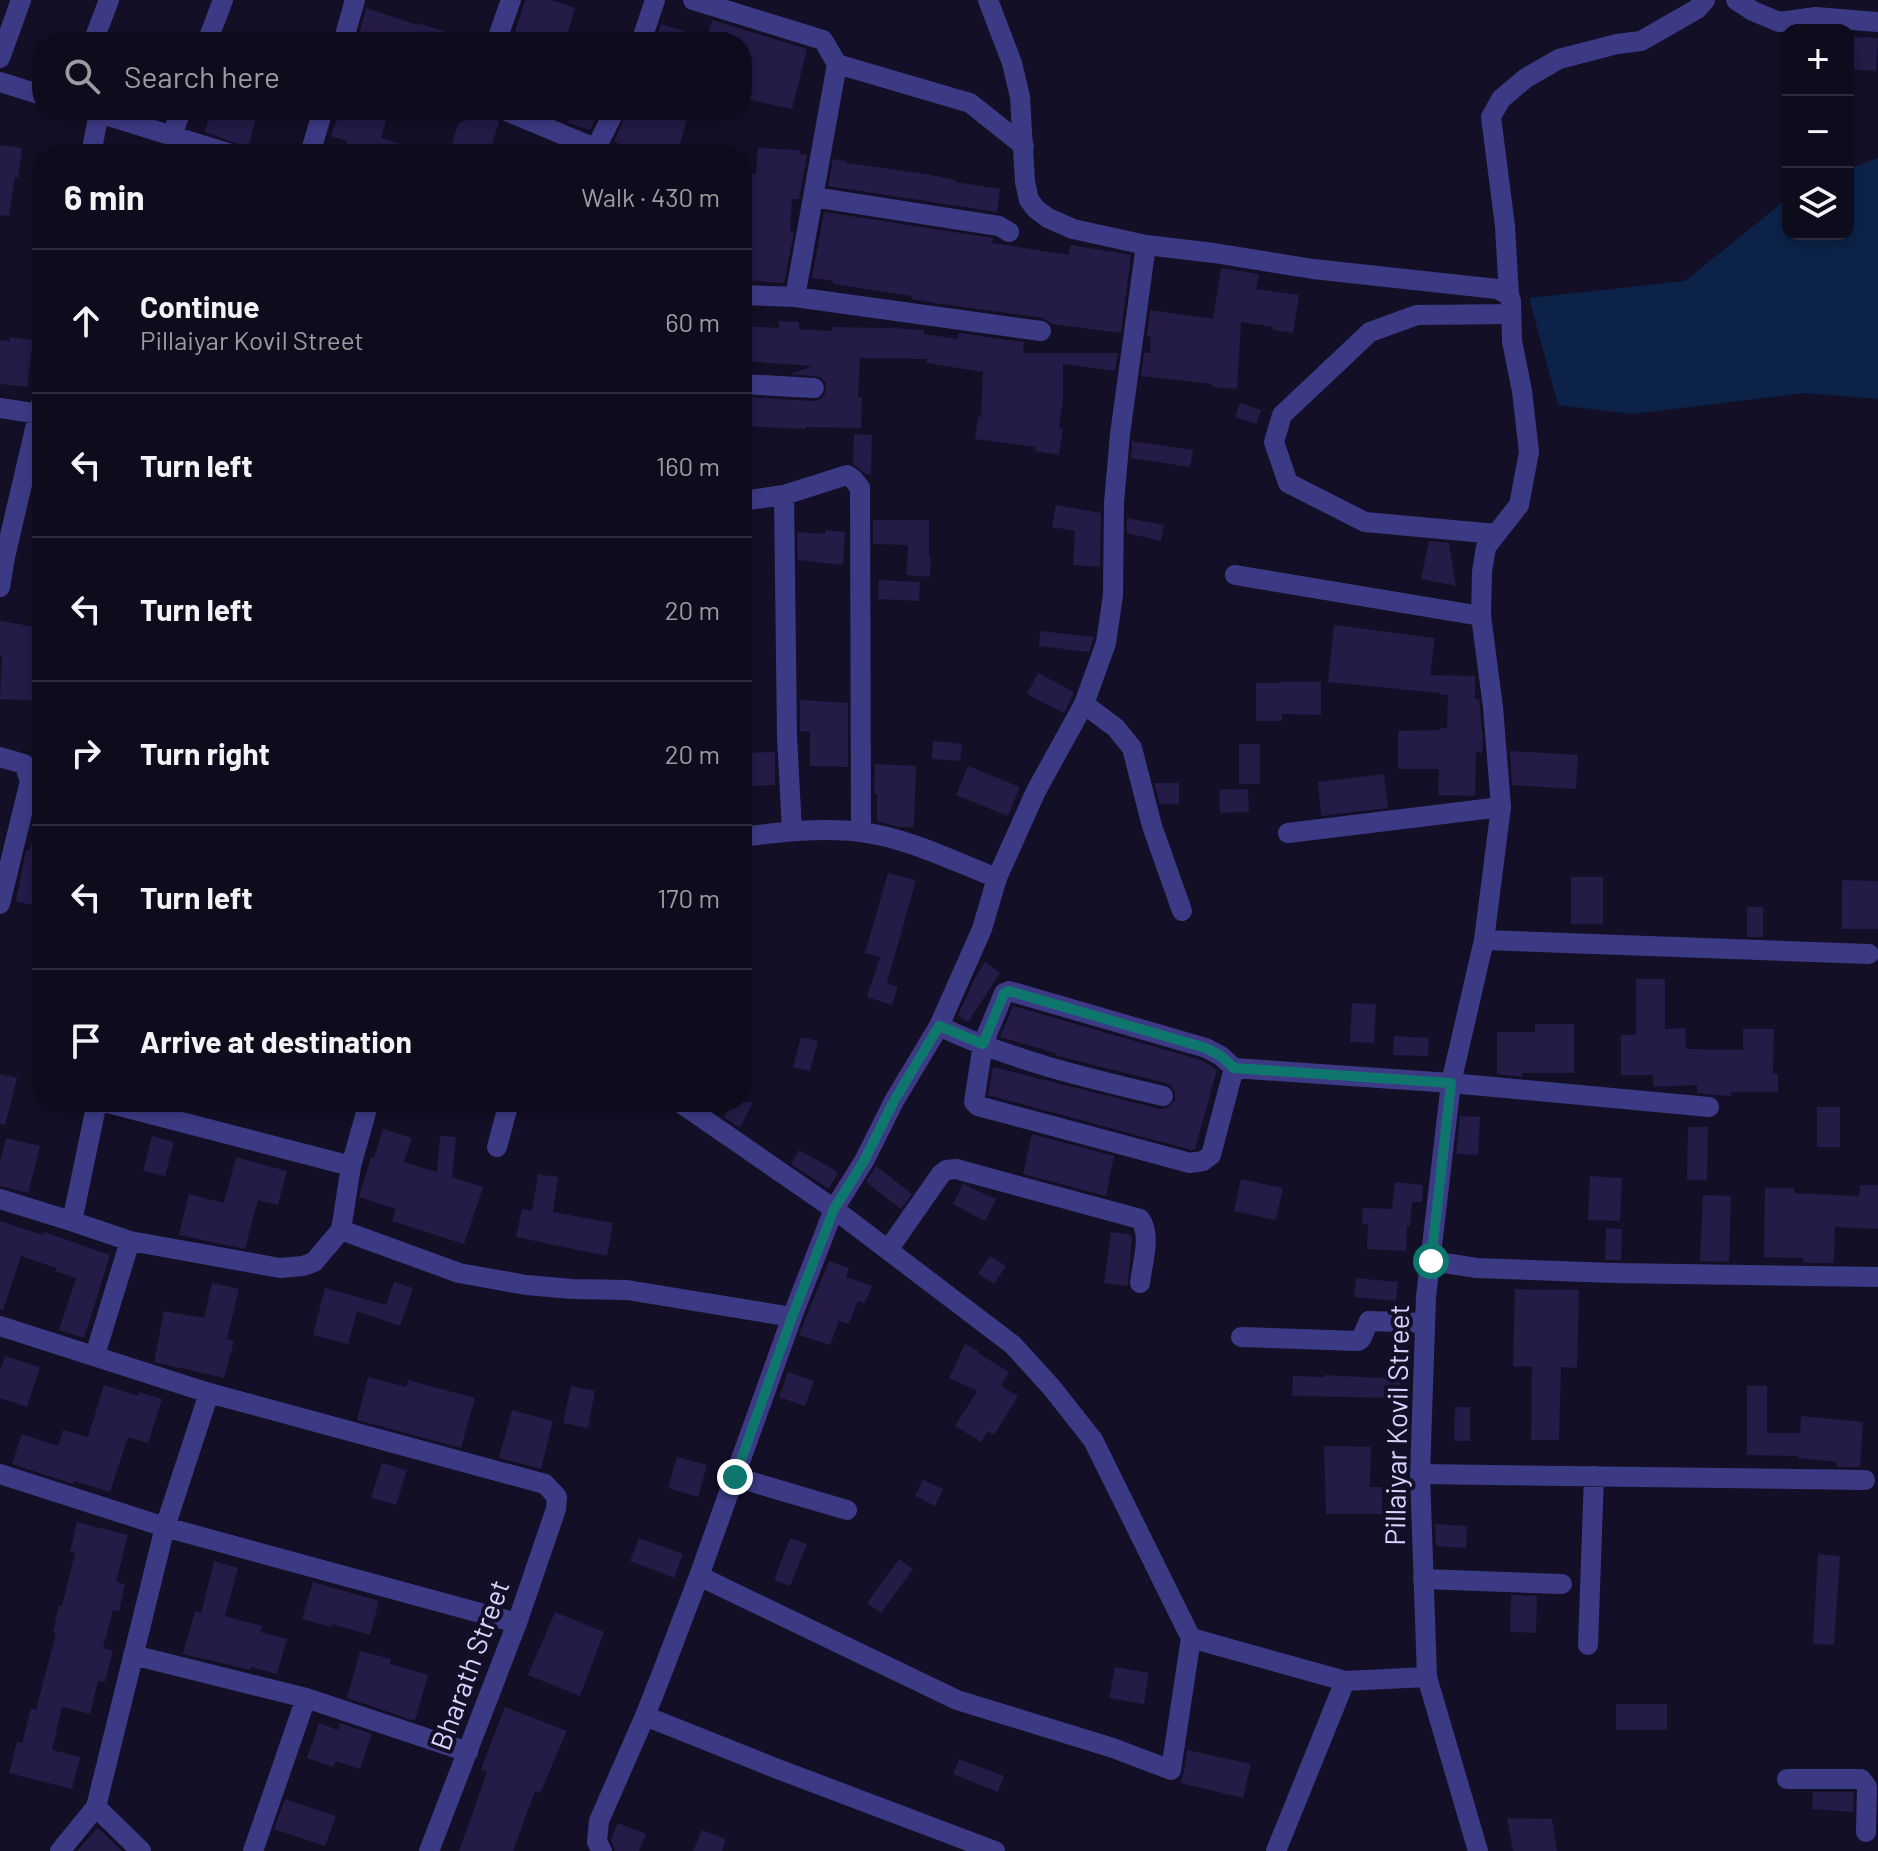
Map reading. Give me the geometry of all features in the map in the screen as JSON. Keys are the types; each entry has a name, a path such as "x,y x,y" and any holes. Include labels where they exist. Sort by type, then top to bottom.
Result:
{"street":[{"path":"0,58 21,0"},
{"path":"97,32 109,0"},
{"path":"211,32 223,0"},
{"path":"346,32 355,0"},
{"path":"500,32 511,0"},
{"path":"644,32 655,0"},
{"path":"693,0 823,40 837,64 795,297"},
{"path":"988,0 1012,63 1020,97 1025,182 1029,200 1048,218 1073,229 1146,245 1313,269 1497,289 1510,304"},
{"name":"Pillaiyar Kovil Street","path":"1478,1851 1427,1677 1420,1474 1426,1297 1451,1083 1484,940 1501,807 1493,707 1481,616 1482,572 1486,547 1519,505 1529,452 1512,341 1505,226 1491,117 1501,99 1526,78 1559,59 1641,41 1697,9 1705,0"},
{"path":"1736,0 1779,22 1817,9 1878,22"},
{"path":"837,64 970,103 1024,146"},
{"path":"0,82 32,92"},
{"path":"92,144 93,120"},
{"path":"120,120 198,144"},
{"path":"172,136 178,120"},
{"path":"313,144 320,120"},
{"path":"527,120 582,144"},
{"path":"603,144 611,120"},
{"path":"813,197 999,226 1009,232"},
{"path":"602,1851 597,1842 599,1821 645,1716 699,1576 834,1209 939,1026 982,929 997,878 1036,791 1084,704 1106,643 1113,595 1116,475 1146,245"},
{"path":"752,295 795,297 1041,331"},
{"path":"1496,534 1365,522 1288,483 1274,442 1282,415 1370,332 1417,315 1510,304"},
{"path":"752,385 814,388"},
{"path":"0,408 32,407"},
{"path":"0,587 32,444"},
{"path":"752,500 784,495 847,475 860,488 861,832"},
{"path":"784,495 787,736 792,831"},
{"path":"1235,575 1481,616"},
{"path":"1084,704 1116,728 1132,748 1152,826 1182,911"},
{"path":"0,757 24,764 30,781 0,904"},
{"path":"1288,833 1501,807"},
{"path":"752,836 792,831 861,832 912,844 997,878"},
{"path":"1484,940 1869,954"},
{"path":"1234,1068 1211,1155 1203,1161 1190,1163 975,1105 974,1098 983,1044 1004,993 1014,992 1206,1048 1234,1068 1451,1083 1709,1107"},
{"path":"939,1026 1066,1073 1163,1096"},
{"path":"71,1221 95,1112"},
{"path":"143,1112 351,1166"},
{"path":"0,1199 130,1241 280,1268 303,1266 314,1262 341,1230 351,1166 366,1112"},
{"path":"497,1147 506,1112"},
{"path":"693,1112 834,1209 1013,1345 1093,1440 1191,1638 1171,1770 1113,1748 957,1700 699,1576"},
{"path":"888,1250 941,1174 956,1169 1140,1219 1145,1225 1146,1234 1140,1283"},
{"path":"341,1230 459,1273 526,1285 627,1290 792,1317"},
{"path":"95,1355 130,1241"},
{"path":"1431,1261 1477,1268 1598,1273 1878,1277"},
{"path":"1241,1337 1358,1341 1369,1321 1425,1323"},
{"path":"0,1326 209,1393 165,1527 96,1807 60,1851"},
{"name":"Bharath Street","path":"209,1393 545,1484 557,1497 556,1509 517,1623 429,1851"},
{"path":"0,1474 165,1527 517,1623"},
{"path":"1420,1474 1865,1480"},
{"path":"1588,1645 1594,1476"},
{"path":"735,1477 847,1510"},
{"path":"1423,1579 1562,1584"},
{"path":"1191,1638 1345,1681 1427,1677"},
{"path":"133,1655 306,1698 468,1752"},
{"path":"1276,1851 1345,1681"},
{"path":"253,1851 306,1698"},
{"path":"645,1716 995,1851"},
{"path":"1787,1779 1861,1779 1867,1787 1869,1839"},
{"path":"96,1807 141,1851"}],"water":[{"path":"1878,158 1878,399 1805,393 1632,414 1558,405 1529,298 1685,281 1782,203 1782,240 1854,240 1854,167"}],"building":[{"path":"525,0 551,0 575,8 568,32 515,32"},
{"path":"366,8 446,32 360,32"},
{"path":"712,20 751,32 709,32"},
{"path":"661,24 687,32 658,32"},
{"path":"752,32 807,49 792,109 752,100"},
{"path":"1854,37 1878,38 1876,71 1854,69"},
{"path":"208,120 255,120 249,144 237,144 205,132"},
{"path":"337,120 386,120 381,138 400,144 346,144 347,141 331,136"},
{"path":"465,120 499,122 492,144 452,144 458,124"},
{"path":"569,120 595,120 590,130 568,123"},
{"path":"624,120 687,120 680,144 614,142"},
{"path":"0,145 22,148 9,216 0,215"},
{"path":"758,148 800,150 799,154 807,155 799,199 792,199 790,231 794,232 784,283 752,281 752,174 756,174"},
{"path":"833,159 1000,189 997,212 828,186"},
{"path":"824,212 993,238 992,243 1069,255 1070,245 1131,255 1121,333 1052,324 1043,318 934,303 912,299 912,296 812,278"},
{"path":"1221,268 1259,274 1256,289 1299,295 1293,333 1241,322 1237,389 1141,376 1144,353 1150,353 1151,337 1147,336 1150,310 1213,319"},
{"path":"779,321 799,322 799,329 924,330 924,334 958,339 959,333 1024,342 1023,353 1118,353 1115,371 1063,364 1059,428 1063,429 1059,455 1035,451 1036,447 975,439 978,417 981,417 983,372 926,363 927,359 860,358 858,397 862,397 861,428 752,426 752,398 813,401 825,394 826,383 820,377 791,374 813,366 752,362 752,327 779,328"},
{"path":"10,337 32,340 27,387 0,384 0,340 10,341"},
{"path":"1240,403 1261,410 1256,424 1235,417"},
{"path":"854,434 872,435 871,474 866,474 853,464"},
{"path":"1132,441 1193,450 1190,467 1131,458"},
{"path":"1056,505 1101,513 1100,567 1073,565 1075,531 1052,527"},
{"path":"1127,518 1164,525 1161,541 1127,533"},
{"path":"873,520 929,520 930,577 906,575 908,545 873,544"},
{"path":"825,530 845,532 843,565 798,560 797,532 825,534"},
{"path":"1429,541 1449,543 1456,586 1421,579"},
{"path":"879,580 920,582 919,601 878,599"},
{"path":"0,621 32,626 32,701 0,699"},
{"path":"1334,625 1435,638 1430,675 1475,676 1475,699 1479,699 1483,740 1482,753 1476,752 1475,796 1438,795 1439,769 1398,769 1398,731 1447,728 1448,695 1328,682"},
{"path":"1040,631 1094,637 1089,652 1039,646"},
{"path":"1038,673 1074,692 1064,713 1027,694"},
{"path":"1321,682 1321,715 1282,714 1282,721 1256,721 1256,683"},
{"path":"800,700 848,703 848,767 810,766 810,732 800,731"},
{"path":"933,741 962,744 960,761 932,759"},
{"path":"1239,744 1260,744 1260,784 1239,784"},
{"path":"1510,751 1578,755 1576,789 1512,785"},
{"path":"775,752 775,785 752,786 752,753"},
{"path":"875,764 916,766 914,827 899,827 877,821"},
{"path":"968,766 1020,787 1008,816 956,795"},
{"path":"1384,774 1388,808 1321,816 1318,782"},
{"path":"1154,783 1179,783 1179,804 1160,804"},
{"path":"1248,789 1249,812 1220,813 1219,790"},
{"path":"32,841 32,905 16,901 26,850 29,851"},
{"path":"888,873 916,880 887,983 898,987 892,1005 867,997 880,957 865,953"},
{"path":"1571,877 1603,877 1603,924 1571,924"},
{"path":"1842,880 1878,881 1878,929 1842,929"},
{"path":"1747,907 1763,907 1763,937 1747,937"},
{"path":"985,962 1000,973 968,1022 958,1015"},
{"path":"1636,979 1665,979 1665,1029 1685,1028 1686,1049 1743,1050 1743,1029 1774,1029 1773,1074 1778,1074 1778,1092 1714,1095 1697,1093 1697,1085 1653,1087 1653,1075 1621,1075 1621,1035 1636,1035"},
{"path":"1352,1003 1376,1004 1374,1043 1350,1042"},
{"path":"1013,1006 1201,1060 1217,1070 1195,1149 988,1095 993,1067 1160,1109 1167,1108 1175,1100 1175,1092 1166,1083 1055,1055 1000,1037"},
{"path":"1535,1024 1574,1024 1574,1073 1522,1073 1522,1077 1497,1074 1497,1032 1535,1032"},
{"path":"1394,1036 1429,1038 1428,1056 1393,1055"},
{"path":"801,1037 818,1041 810,1071 793,1067"},
{"path":"0,1074 17,1078 5,1125 0,1124"},
{"path":"1817,1107 1840,1107 1840,1147 1817,1147"},
{"path":"726,1112 748,1112 740,1128 724,1117"},
{"path":"1460,1116 1480,1117 1478,1155 1456,1154"},
{"path":"1688,1127 1708,1127 1707,1180 1687,1180"},
{"path":"383,1129 412,1138 404,1162 437,1172 440,1136 456,1137 452,1177 483,1187 464,1244 392,1221 396,1209 359,1197"},
{"path":"1032,1134 1114,1156 1106,1196 1023,1174"},
{"path":"152,1136 174,1142 165,1176 143,1171"},
{"path":"6,1138 40,1146 28,1193 0,1186 0,1162"},
{"path":"799,1150 838,1172 829,1189 791,1164"},
{"path":"236,1157 287,1171 278,1205 258,1200 245,1249 179,1235 189,1194 224,1203"},
{"path":"876,1166 912,1194 901,1209 866,1182"},
{"path":"538,1174 558,1177 553,1212 613,1223 607,1256 516,1237 522,1209 532,1211"},
{"path":"1590,1176 1622,1178 1620,1221 1588,1220"},
{"path":"1241,1179 1283,1188 1276,1220 1234,1211"},
{"path":"1395,1182 1423,1185 1422,1202 1412,1202 1406,1251 1367,1249 1368,1224 1362,1224 1363,1208 1392,1209"},
{"path":"963,1184 996,1199 985,1221 953,1204"},
{"path":"1860,1185 1878,1185 1878,1229 1835,1227 1834,1263 1803,1263 1803,1258 1764,1257 1765,1188 1794,1188 1794,1193 1859,1196"},
{"path":"1703,1195 1731,1196 1729,1262 1700,1261"},
{"path":"0,1221 43,1235 44,1232 110,1255 84,1338 59,1330 76,1278 21,1256 3,1310 0,1310"},
{"path":"1606,1228 1622,1229 1621,1260 1605,1260"},
{"path":"1111,1232 1132,1235 1128,1286 1104,1283"},
{"path":"990,1256 1006,1266 994,1284 978,1274"},
{"path":"829,1261 849,1268 846,1277 872,1286 865,1303 858,1301 849,1324 839,1321 830,1345 799,1335"},
{"path":"1356,1278 1398,1282 1396,1301 1354,1297"},
{"path":"394,1282 413,1288 400,1326 357,1311 348,1344 313,1335 325,1288 386,1305"},
{"path":"212,1283 239,1289 227,1339 234,1341 224,1378 154,1362 164,1311 204,1318"},
{"path":"1515,1289 1579,1290 1577,1368 1561,1367 1559,1440 1531,1440 1532,1367 1513,1366"},
{"path":"965,1344 1009,1372 1001,1386 1018,1396 994,1435 988,1431 981,1442 955,1426 977,1391 949,1378"},
{"path":"5,1356 40,1367 27,1407 0,1398 0,1371"},
{"path":"788,1372 814,1381 805,1406 779,1397"},
{"path":"1293,1376 1400,1379 1400,1398 1292,1396"},
{"path":"368,1377 406,1387 408,1380 475,1398 461,1448 357,1420"},
{"path":"104,1385 138,1396 139,1392 162,1399 148,1443 128,1437 110,1492 74,1481 73,1484 12,1464 22,1434 58,1446 63,1430 88,1437"},
{"path":"571,1386 595,1391 588,1428 563,1423"},
{"path":"1747,1386 1767,1386 1767,1433 1800,1433 1801,1416 1863,1422 1860,1467 1837,1467 1837,1462 1798,1456 1747,1455"},
{"path":"1455,1407 1470,1407 1470,1441 1454,1441"},
{"path":"512,1410 553,1421 541,1469 499,1458"},
{"path":"1324,1446 1371,1447 1370,1487 1382,1487 1382,1514 1326,1514"},
{"path":"677,1457 707,1465 698,1497 668,1488"},
{"path":"382,1463 407,1470 396,1505 371,1498"},
{"path":"923,1480 943,1489 935,1506 915,1496"},
{"path":"77,1522 128,1535 116,1582 125,1584 119,1611 113,1610 103,1648 113,1651 105,1682 98,1681 90,1714 62,1707 52,1750 80,1757 72,1789 9,1773 17,1742 22,1743 31,1708 36,1710 56,1633 53,1632 59,1606 62,1606 75,1553 70,1552"},
{"path":"1435,1524 1467,1526 1466,1548 1436,1546"},
{"path":"639,1538 683,1554 674,1578 630,1561"},
{"path":"790,1538 807,1544 790,1586 774,1580"},
{"path":"1818,1554 1840,1556 1834,1645 1813,1644"},
{"path":"899,1559 913,1569 881,1613 867,1603"},
{"path":"214,1561 238,1568 225,1616 262,1626 260,1632 287,1639 277,1674 183,1654 195,1611 201,1613"},
{"path":"313,1582 379,1601 370,1635 302,1619"},
{"path":"1511,1595 1537,1596 1536,1633 1510,1632"},
{"path":"555,1612 604,1632 580,1696 528,1675"},
{"path":"360,1651 391,1659 390,1664 428,1675 415,1721 347,1698"},
{"path":"1115,1667 1149,1673 1144,1704 1109,1698"},
{"path":"1616,1704 1667,1704 1667,1730 1616,1730"},
{"path":"505,1707 567,1731 540,1793 535,1791 513,1851 459,1851 487,1772 481,1769"},
{"path":"319,1723 338,1730 340,1723 372,1734 360,1769 336,1761 333,1767 307,1758"},
{"path":"1187,1750 1251,1764 1243,1798 1180,1783"},
{"path":"959,1759 1004,1776 998,1792 953,1774"},
{"path":"1813,1792 1854,1792 1853,1812 1812,1809"},
{"path":"285,1799 336,1816 325,1846 274,1829"},
{"path":"1507,1818 1552,1819 1557,1851 1513,1851"},
{"path":"618,1823 646,1834 639,1851 615,1851 611,1840"},
{"path":"98,1828 122,1851 77,1851"},
{"path":"702,1830 726,1839 722,1851 693,1851"}],"route":[{"path":"735,1477 834,1209 864,1161 894,1101 939,1026 983,1044 1004,993 1009,991 1206,1048 1234,1068 1451,1083 1431,1261"}]}
